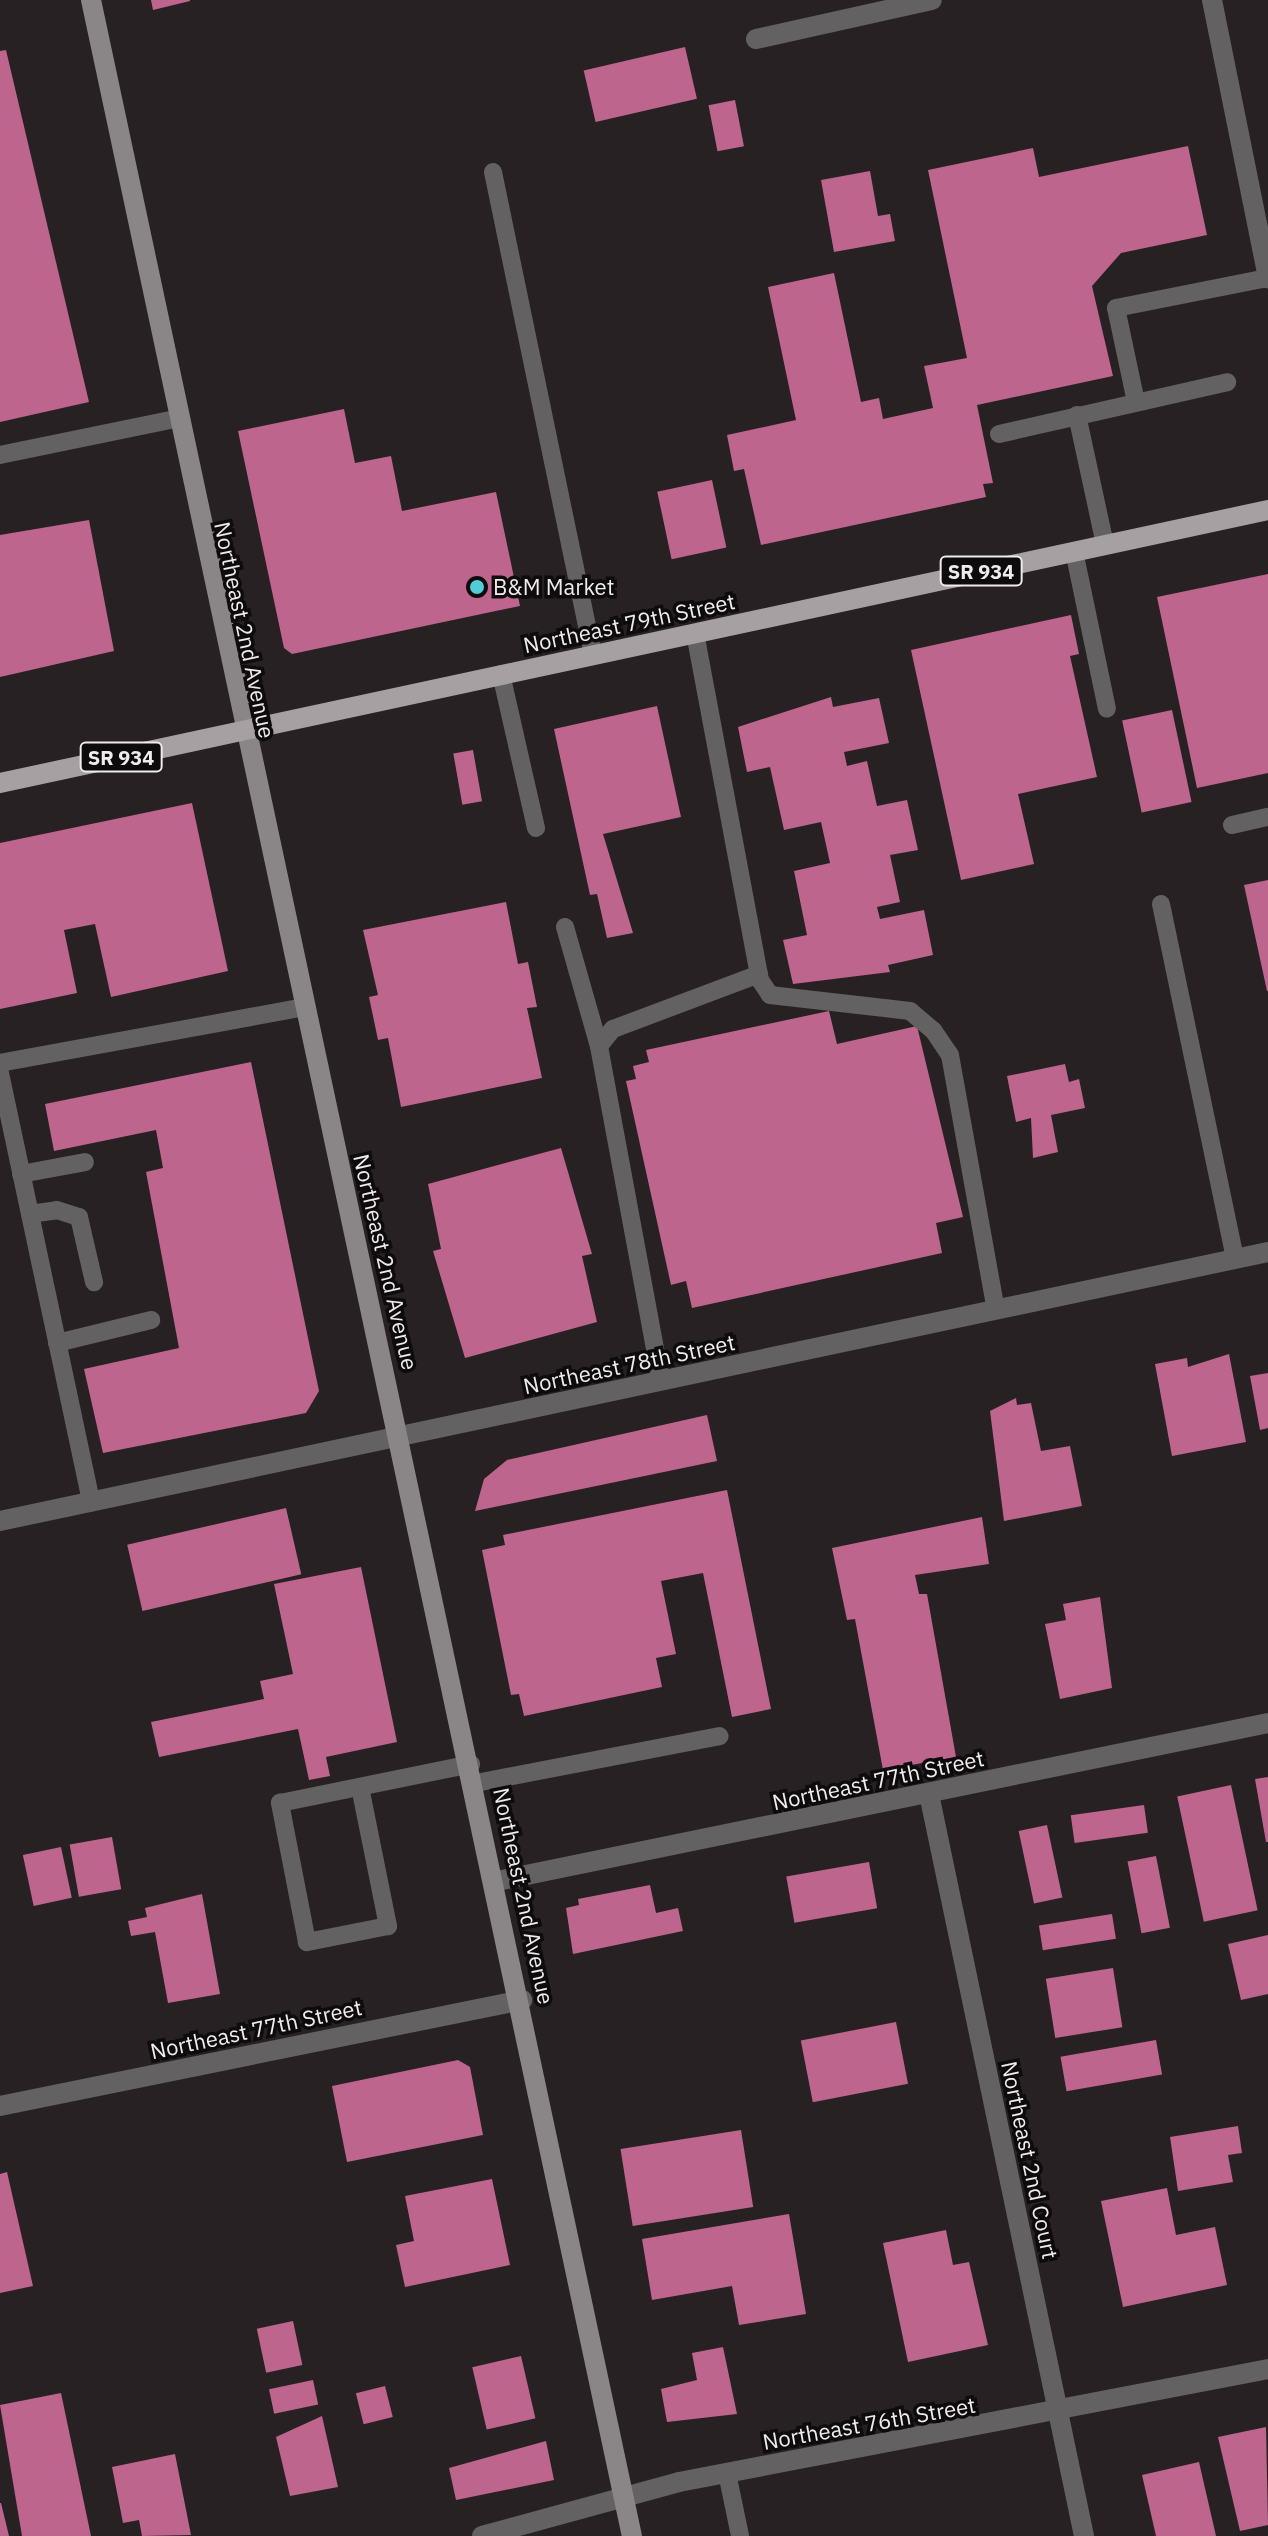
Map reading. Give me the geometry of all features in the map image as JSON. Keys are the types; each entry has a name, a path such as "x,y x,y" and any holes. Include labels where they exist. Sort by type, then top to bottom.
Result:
{"main road":[{"name":"Northeast 2nd Avenue","path":"91,0 242,731 497,1881 632,2536"},
{"name":"Northeast 79th Street","path":"0,783 1268,510"}],"street":[{"path":"756,39 932,0"},
{"path":"1212,0 1268,278"},
{"name":"Northeast 78th Street","path":"0,1521 1268,1252"},
{"name":"Northeast 77th Street","path":"497,1881 1268,1723"},
{"name":"Northeast 2nd Court","path":"929,1794 1084,2536"},
{"name":"Northeast 77th Street","path":"0,2106 522,2000"},
{"name":"Northeast 76th Street","path":"482,2536 727,2473 1058,2414 1268,2369"}],"lane":[{"path":"493,172 593,655"},
{"path":"1136,402 1116,308 1268,278"},
{"path":"999,434 1227,382"},
{"path":"1077,415 1105,545"},
{"path":"0,455 176,419"},
{"path":"1074,551 1107,709"},
{"path":"695,633 759,974 770,995 910,1011 933,1030 950,1055 996,1310"},
{"path":"501,674 536,828"},
{"path":"1232,825 1268,817"},
{"path":"1161,904 1235,1259"},
{"path":"565,927 599,1046 661,1381"},
{"path":"599,1046 613,1029 759,974"},
{"path":"0,1063 304,1007"},
{"path":"0,1073 91,1502"},
{"path":"21,1174 85,1162"},
{"path":"30,1214 57,1210 79,1217 94,1282"},
{"path":"57,1343 151,1320"},
{"path":"360,1787 388,1926 307,1942 280,1803 360,1787 720,1736"},
{"path":"727,2473 740,2536"}],"building":[{"path":"151,0 190,0 190,1 153,10"},
{"path":"685,47 697,99 596,122 584,70"},
{"path":"6,50 89,402 0,422 0,51"},
{"path":"735,100 744,146 717,151 708,105"},
{"path":"1188,146 1207,235 1121,253 1092,286 1113,376 977,405 993,483 983,484 986,497 761,545 744,469 734,471 727,435 796,420 768,287 834,273 861,402 879,398 883,419 933,408 924,366 967,358 928,170 1033,148 1039,177"},
{"path":"870,171 878,216 890,214 895,241 834,252 821,180"},
{"path":"344,409 355,463 391,456 402,511 496,492 520,606 292,654 284,648 238,431"},
{"path":"712,480 726,547 672,559 657,492"},
{"path":"89,520 114,651 0,677 0,535"},
{"path":"1268,574 1268,773 1197,788 1157,597"},
{"path":"1071,615 1079,654 1070,656 1097,777 1018,794 1034,864 961,880 911,650"},
{"path":"831,697 833,707 879,698 889,743 844,752 847,766 867,761 877,806 907,800 918,850 890,855 900,902 877,907 880,919 924,910 933,955 888,965 890,972 793,984 783,940 807,935 794,871 830,863 821,822 784,830 770,767 747,772 738,727"},
{"path":"657,706 681,817 603,834 633,933 607,938 597,894 590,895 554,729"},
{"path":"1172,710 1192,802 1142,813 1122,721"},
{"path":"473,750 482,801 462,805 453,753"},
{"path":"192,803 228,971 111,997 95,924 64,930 77,993 0,1009 0,843"},
{"path":"1268,880 1268,991 1267,991 1244,885"},
{"path":"506,902 518,964 528,962 537,1007 527,1008 542,1078 401,1107 388,1038 378,1040 369,997 378,995 363,930"},
{"path":"829,1011 837,1044 917,1026 963,1217 936,1223 942,1253 692,1308 686,1281 671,1285 626,1081 636,1079 633,1066 649,1062 646,1050"},
{"path":"251,1062 319,1391 306,1413 103,1453 84,1369 179,1348 146,1172 163,1168 156,1130 54,1151 45,1104"},
{"path":"1065,1064 1069,1082 1079,1079 1085,1108 1051,1115 1058,1152 1033,1158 1031,1118 1016,1122 1007,1076"},
{"path":"561,1148 592,1254 582,1256 597,1322 465,1358 433,1251 441,1249 428,1184"},
{"path":"1229,1354 1246,1442 1172,1456 1155,1364 1187,1358 1188,1367"},
{"path":"1268,1373 1268,1428 1260,1430 1250,1376"},
{"path":"1016,1398 1017,1405 1031,1403 1041,1451 1070,1446 1082,1506 1004,1521 990,1411"},
{"path":"707,1415 717,1461 475,1511 484,1479 507,1460"},
{"path":"727,1490 771,1709 732,1717 703,1573 661,1581 676,1654 656,1658 662,1687 524,1716 519,1694 511,1695 482,1550 505,1545 503,1535"},
{"path":"286,1508 301,1574 142,1611 127,1545"},
{"path":"982,1517 989,1564 915,1575 919,1594 927,1594 956,1757 883,1770 855,1619 847,1620 832,1548"},
{"path":"361,1567 397,1742 326,1757 330,1776 309,1780 298,1729 159,1757 151,1722 264,1699 260,1681 293,1674 274,1584"},
{"path":"1100,1597 1112,1688 1060,1699 1045,1624 1066,1620 1063,1604"},
{"path":"1268,1777 1268,1842 1266,1842 1255,1779"},
{"path":"1231,1785 1258,1910 1204,1922 1177,1796"},
{"path":"1144,1805 1148,1833 1075,1843 1071,1815"},
{"path":"1047,1825 1062,1897 1034,1903 1019,1831"},
{"path":"112,1837 121,1889 79,1897 70,1844"},
{"path":"61,1847 72,1898 34,1906 23,1855"},
{"path":"1156,1856 1170,1928 1141,1933 1128,1862"},
{"path":"869,1862 877,1908 794,1923 786,1877"},
{"path":"650,1885 656,1913 678,1908 683,1931 573,1954 566,1908 579,1905 578,1899"},
{"path":"202,1894 220,1994 168,2003 155,1932 131,1936 128,1921 147,1917 145,1908"},
{"path":"1112,1914 1116,1939 1043,1950 1039,1926"},
{"path":"1268,1935 1268,1994 1241,2000 1228,1944"},
{"path":"1113,1968 1122,2027 1055,2038 1046,1979"},
{"path":"896,2022 908,2084 813,2102 801,2041"},
{"path":"1156,2040 1162,2074 1067,2091 1060,2057"},
{"path":"458,2060 470,2067 483,2135 347,2162 332,2086"},
{"path":"1238,2126 1242,2153 1228,2155 1233,2182 1178,2191 1170,2137"},
{"path":"741,2130 753,2207 633,2226 621,2149"},
{"path":"7,2172 33,2286 0,2293 0,2174"},
{"path":"492,2179 510,2265 405,2287 396,2245 414,2241 405,2196"},
{"path":"1167,2188 1176,2235 1215,2227 1227,2285 1123,2307 1101,2201"},
{"path":"789,2214 806,2314 739,2325 732,2286 652,2300 642,2239"},
{"path":"946,2230 953,2265 969,2262 988,2345 908,2362 883,2243"},
{"path":"293,2321 302,2365 266,2373 257,2329"},
{"path":"723,2347 737,2414 667,2422 661,2389 697,2380 692,2353"},
{"path":"521,2356 535,2418 487,2430 472,2367"},
{"path":"313,2380 318,2404 274,2414 269,2389"},
{"path":"385,2386 393,2417 364,2424 356,2393"},
{"path":"61,2393 91,2536 22,2536 0,2405"},
{"path":"322,2416 338,2487 290,2496 276,2437"},
{"path":"1266,2427 1268,2525 1240,2531 1218,2437"},
{"path":"546,2441 554,2480 456,2500 449,2468"},
{"path":"175,2454 191,2535 142,2536 139,2520 123,2523 112,2467"},
{"path":"1199,2462 1216,2536 1156,2536 1142,2475"},
{"path":"1,2503 9,2536 0,2536"}],"place":[{"name":"B&M Market","path":"477,587"}]}
